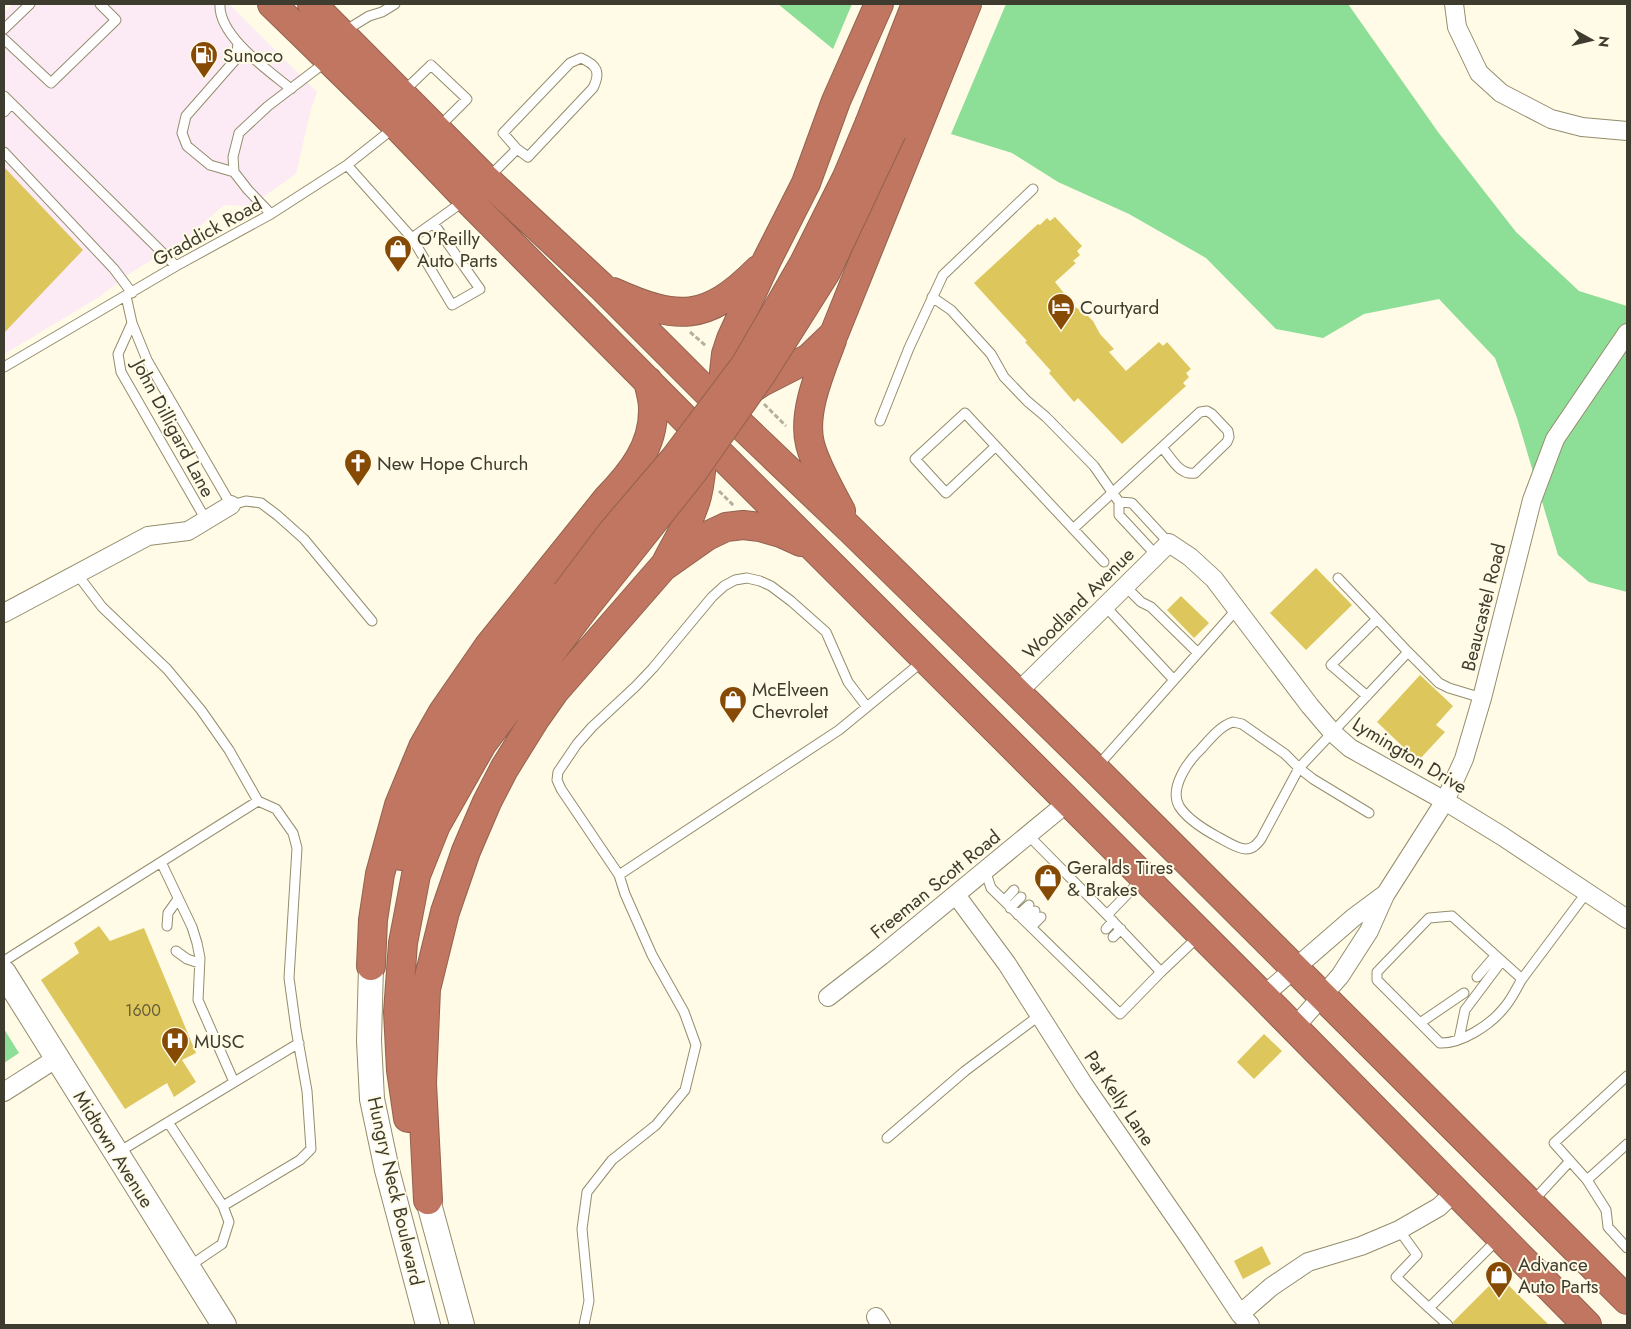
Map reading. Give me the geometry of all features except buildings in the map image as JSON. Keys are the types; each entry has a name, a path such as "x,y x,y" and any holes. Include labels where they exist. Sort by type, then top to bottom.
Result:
{"highway":[{"path":"272,4 329,60 405,112 437,130 477,190 601,286 723,408 851,530 1095,769 1626,1297"},
{"path":"723,408 726,354 731,339 766,262 806,183 836,101 880,4"},
{"path":"881,127 916,4"},
{"path":"428,1200 410,1131 401,1070 398,1012 403,943 416,875 436,825 482,744 575,601 612,532 675,458 745,366 804,264 847,178 881,127 943,4"},
{"path":"851,530 824,478 810,445 808,432 816,383 967,4"},
{"path":"319,6 405,112 648,381 1263,996 1586,1325"},
{"path":"601,286 634,301 661,310 683,313 699,311 740,288 766,262"},
{"path":"428,1200 422,1082 426,989 445,912 466,851 500,777 534,719 554,692 663,567 687,524 700,482 704,438 723,408 762,382 809,358 834,334"},
{"path":"371,966 373,920 380,874 399,805 423,747 443,712 488,647 607,499 627,479 641,459 652,427 653,407 648,381"},
{"path":"627,479 652,462 704,438"},
{"path":"663,567 706,536 726,527 743,525 760,527 781,533 815,549"},
{"path":"371,966 404,844 433,774 496,681 575,601"}],"main road":[{"name":"Hungry Neck Boulevard","path":"371,966 369,1041 372,1099 387,1170 428,1325"},
{"name":"Midtown Avenue","path":"4,973 224,1325"},
{"name":"Hungry Neck Boulevard","path":"428,1200 462,1325"}],"street":[{"path":"1454,4 1457,27 1479,73 1501,93 1551,119 1582,127 1627,131"},
{"name":"Beaucastel Road","path":"1294,1028 1340,976 1368,930 1384,895 1445,801 1464,760 1482,698 1532,500 1555,439 1627,333"},
{"path":"4,613 148,536 188,531 231,505"},
{"name":"Woodland Avenue","path":"1017,694 1163,549"},
{"name":"Lymington Drive","path":"1163,549 1190,557 1214,579 1310,706 1333,733 1350,748 1445,801 1502,836 1627,919"},
{"name":"Freeman Scott Road","path":"828,997 881,956 1068,802"},
{"name":"Pat Kelly Lane","path":"956,895 1006,964 1084,1085 1245,1320"},
{"name":"Beaucastel Road","path":"1263,996 1294,967 1384,895"},
{"path":"4,1092 57,1058"},
{"path":"1245,1320 1271,1287 1308,1262 1361,1246 1398,1230 1439,1207 1455,1192"}],"lane":[{"path":"4,29 30,4"},
{"path":"4,39 51,83 116,20 100,4"},
{"path":"220,4 220,11 226,28 238,44 291,89"},
{"path":"341,33 369,16 382,12 395,4"},
{"path":"234,172 210,165 187,146 182,133 186,116 236,59 238,44"},
{"path":"581,58 594,65 598,73 593,88 528,157 517,148 503,133 570,63 581,58"},
{"path":"272,214 248,190 234,172 233,158 239,134 268,106 329,60"},
{"name":"Graddick Road","path":"4,367 176,266 272,214 347,164 405,112 431,65 467,99 437,130"},
{"path":"4,96 176,266"},
{"path":"4,112 11,104"},
{"path":"412,238 434,224 477,190 517,148"},
{"path":"4,152 114,268 129,294"},
{"path":"347,164 412,238 452,305 480,289 434,224"},
{"path":"880,421 909,348 943,275 1033,189"},
{"name":"John Dilligard Lane","path":"129,294 132,323 147,360 231,505"},
{"path":"932,298 951,310 991,354 1004,377 1094,466 1119,502 1119,515 1163,549"},
{"name":"John Dilligard Lane","path":"132,323 118,354 121,372 206,520"},
{"path":"1073,528 1200,412 1212,414 1228,432 1229,437 1227,442 1195,472 1189,474 1182,472 1162,447"},
{"path":"996,446 946,492 915,459 965,413 996,446 1073,528 1104,562"},
{"path":"231,505 246,501 261,503 278,515 304,539 372,621"},
{"path":"1119,502 1132,503 1163,549"},
{"path":"77,574 102,607 167,669 201,710 229,750 258,801 276,810 293,833 297,848 290,978 308,1090 311,1149 300,1160 223,1206"},
{"path":"584,1325 589,1301 582,1229 588,1192 612,1160 656,1125 685,1090 696,1045 684,1012 652,955 625,894 619,875 561,788 557,780 558,772 577,744 592,727 648,674 712,598 724,586 735,580 747,578 771,586 826,632 848,682 867,707"},
{"path":"1338,578 1439,683 1482,698"},
{"path":"1125,586 1141,602 1151,607 1198,653"},
{"path":"1105,606 1174,680"},
{"path":"1095,769 1237,609"},
{"path":"1367,696 1331,665 1377,619"},
{"path":"1368,813 1313,780 1299,768 1286,754 1242,724 1233,722 1224,726 1194,755 1179,782 1177,794 1179,806 1185,814 1208,832 1241,849 1254,847 1261,839 1299,768 1408,652"},
{"path":"619,875 839,730 925,659"},
{"path":"4,961 258,801"},
{"path":"1028,835 1045,859 1062,877 1110,918 1161,972"},
{"path":"161,862 192,927 197,943 199,963 198,1000 234,1082"},
{"path":"985,870 991,888 1025,921 1074,963 1120,1014 1200,934"},
{"path":"1106,929 1110,918 1144,877"},
{"path":"1007,904 1014,890"},
{"path":"1522,979 1452,916 1429,918 1377,972 1377,980 1440,1043 1449,1044 1481,1029 1504,1009 1522,979 1587,892"},
{"path":"1007,904 1021,897"},
{"path":"167,926 168,913 178,898"},
{"path":"1025,921 1035,911 1025,921"},
{"path":"1114,937 1121,929"},
{"path":"176,951 186,959 199,963"},
{"path":"1477,978 1498,959"},
{"path":"1459,1039 1465,1010 1498,959"},
{"path":"1420,1023 1464,993"},
{"path":"887,1138 964,1071 1040,1015"},
{"path":"116,1153 299,1043"},
{"path":"1627,1076 1554,1143 1587,1180 1606,1210 1608,1228 1627,1248"},
{"path":"168,1122 223,1206 229,1222 222,1244 188,1267"},
{"path":"1587,1180 1627,1144"},
{"path":"1530,1203 1570,1161"},
{"path":"1398,1230 1417,1255 1396,1277 1448,1325"},
{"path":"1429,1308 1500,1238"}],"path":[{"path":"683,326 711,351"},
{"path":"762,402 788,428"},
{"path":"717,489 740,512"}],"shaded area":[{"path":"13,4 229,4 317,92 311,109 296,174 250,206 224,205 187,238 129,274 99,297 4,354 4,12"}],"green space":[{"path":"778,4 852,4 833,49"},
{"path":"1006,4 1348,4 1438,132 1516,232 1579,291 1627,306 1627,592 1589,582 1558,555 1517,418 1495,358 1439,299 1364,314 1323,338 1276,329 1206,258 1129,214 1058,182 1012,153 951,134"},
{"path":"4,1029 19,1053 4,1063"}],"place":[{"name":"Sunoco","path":"204,79"},
{"name":"O'Reilly Auto Parts","path":"398,273"},
{"name":"Courtyard","path":"1061,331"},
{"name":"New Hope Church","path":"358,487"},
{"name":"McElveen Chevrolet","path":"733,724"},
{"name":"Geralds Tires & Brakes","path":"1048,902"},
{"name":"MUSC","path":"175,1065"},
{"name":"Advance Auto Parts","path":"1499,1299"}]}
